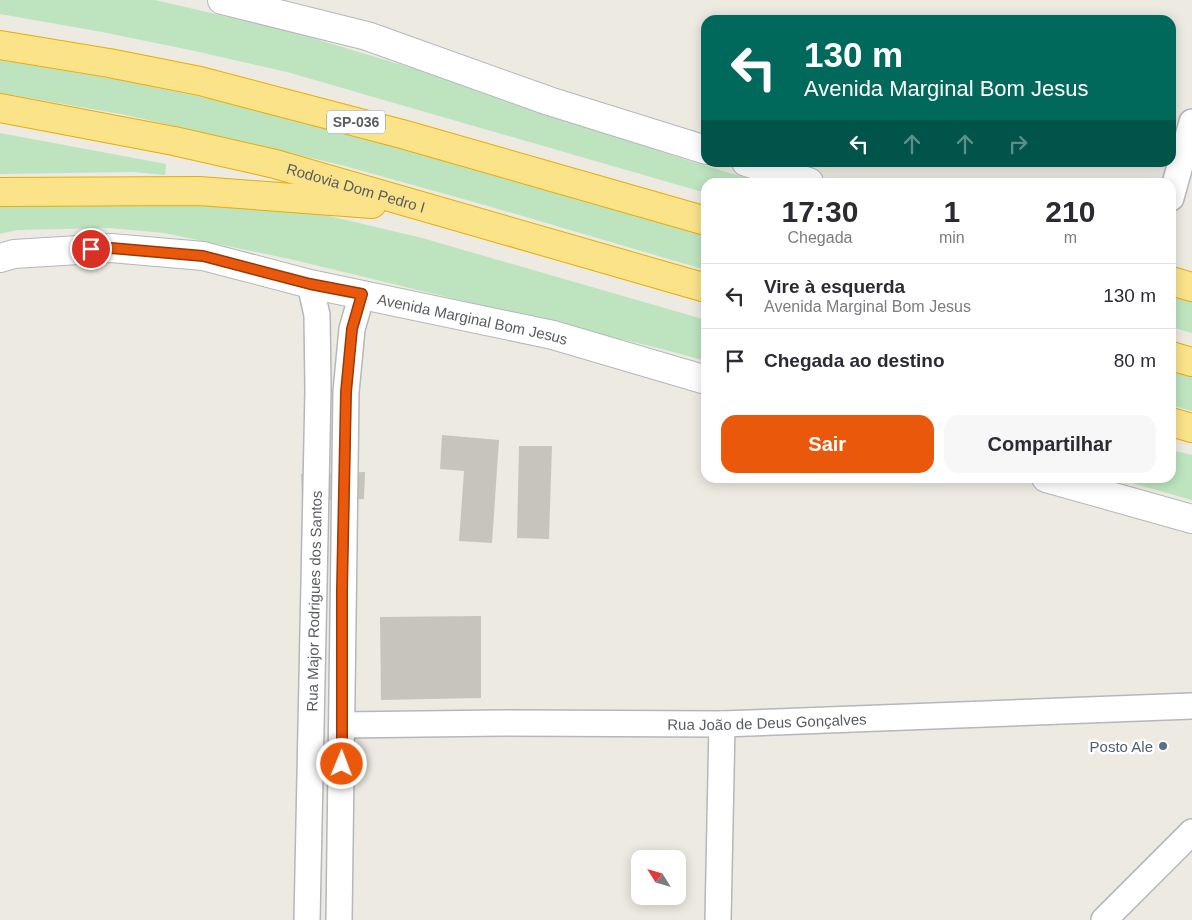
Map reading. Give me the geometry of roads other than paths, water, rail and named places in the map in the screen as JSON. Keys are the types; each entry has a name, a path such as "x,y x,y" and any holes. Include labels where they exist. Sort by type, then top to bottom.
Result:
{"highway":[{"name":"SP-036","path":"0,45 109,63 200,81 402,134 701,220"},
{"name":"Rodovia Dom Pedro I","path":"0,108 174,141 275,164 701,287"},
{"path":"0,192 199,191 429,208"},
{"path":"1176,282 1192,287"},
{"path":"1176,357 1192,362"},
{"path":"1176,423 1192,428"}],"street":[{"path":"222,0 367,36 549,101 701,148"},
{"path":"1176,189 1186,170 1192,122"},
{"path":"762,167 797,178"},
{"name":"Avenida Marginal Bom Jesus","path":"0,258 14,254 111,248 203,256 310,284 553,335 701,379"},
{"name":"Rua Major Rodrigues dos Santos","path":"307,920 318,391 316,315 310,284"},
{"name":"Rua Major Rodrigues dos Santos","path":"338,920 346,392 352,329 362,294"},
{"path":"318,391 346,392"},
{"path":"1064,483 1192,519"},
{"path":"314,588 342,590"},
{"name":"Rua João de Deus Gonçalves","path":"342,725 503,722 722,724 1192,706"},
{"path":"718,920 722,724"},
{"path":"1104,920 1192,832"}],"place":[{"name":"Posto Ale","path":"1163,746"}]}
